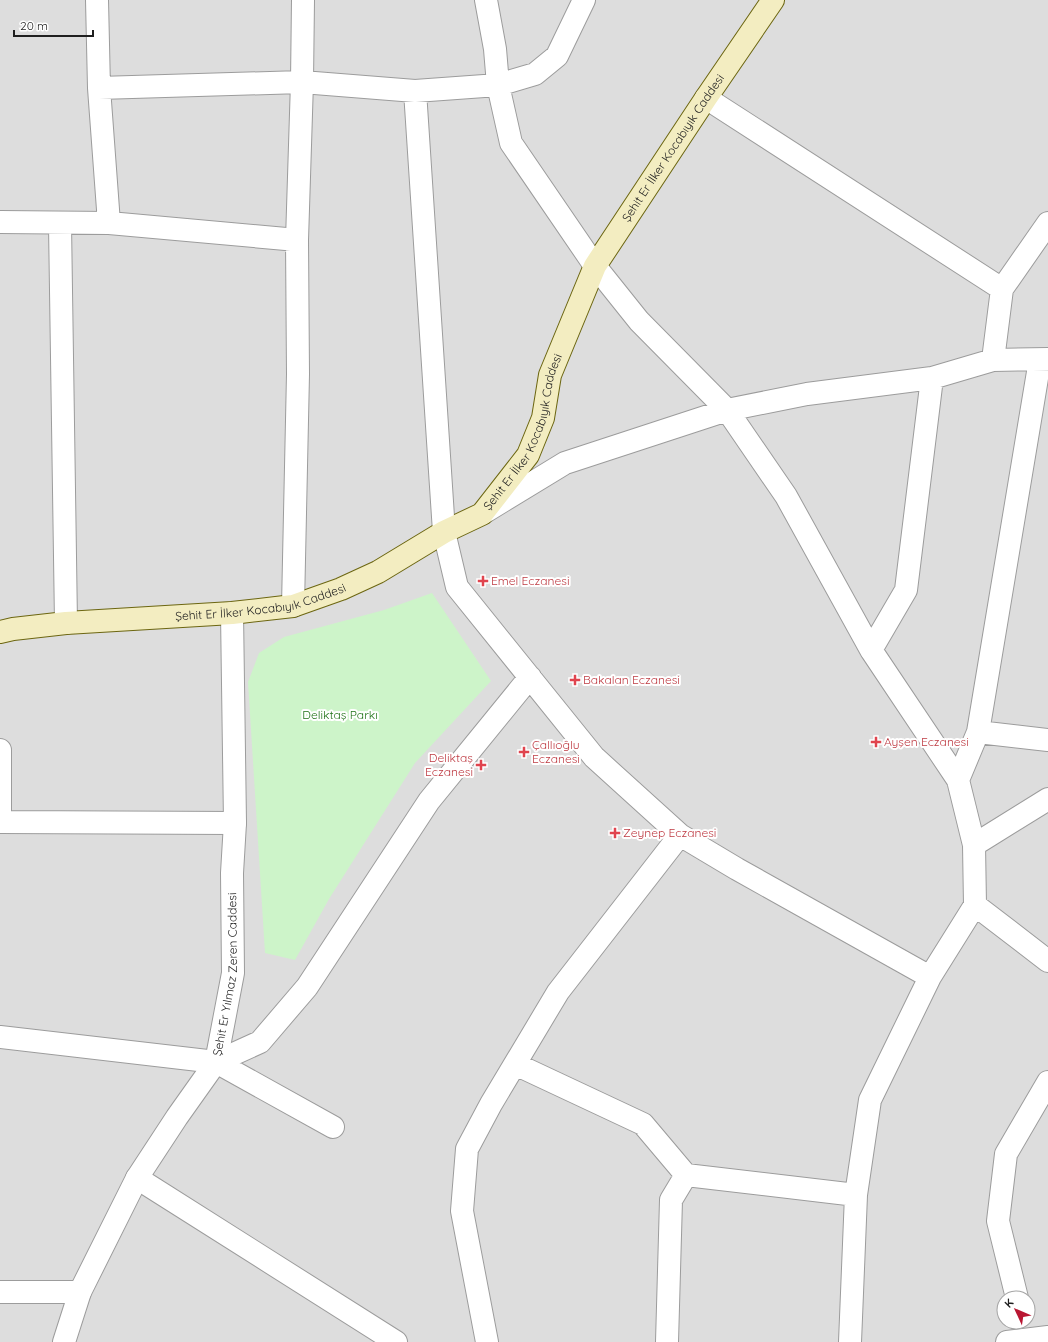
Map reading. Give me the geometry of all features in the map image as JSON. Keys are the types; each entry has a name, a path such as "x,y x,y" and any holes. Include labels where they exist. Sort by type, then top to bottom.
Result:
{"main road":[{"name":"Şehit Er İlker Kocabıyık Caddesi","path":"0,632 13,629 66,623 232,613 294,606 341,589 378,572 444,532 482,514 528,455 543,418 550,375 595,266 773,0"}],"street":[{"path":"97,0 99,88 109,223"},
{"path":"294,606 298,374 297,240 303,0"},
{"path":"486,0 495,49 498,85 511,143 595,266 639,321 727,410 786,496 871,650 958,780 974,845 975,905 930,978 870,1100 856,1195 850,1342"},
{"path":"99,88 302,82 416,91 498,85 535,74 557,56 584,0"},
{"path":"416,91 444,532 457,587 594,757 680,834 738,869 930,978"},
{"path":"706,98 1002,289"},
{"path":"0,222 60,224 109,223 297,240"},
{"path":"993,360 1002,289 1048,223"},
{"path":"60,224 66,623"},
{"path":"482,514 564,464 727,410 807,394 932,378 993,360 1044,359 978,732 958,780"},
{"path":"871,650 906,590 932,378"},
{"name":"Şehit Er Yılmaz Zeren Caddesi","path":"64,1342 80,1292 137,1178 177,1117 216,1062 233,973 232,874 235,823 232,613"},
{"path":"216,1062 260,1042 307,987 429,800 530,677"},
{"path":"978,732 1048,740"},
{"path":"0,750 0,817"},
{"path":"974,845 1048,799"},
{"path":"0,822 235,823"},
{"path":"487,1342 462,1211 467,1149 514,1064 558,992 680,834"},
{"path":"975,905 1048,961"},
{"path":"0,1037 216,1062 333,1127"},
{"path":"514,1064 643,1124 686,1175 856,1195"},
{"path":"1015,1290 998,1221 1006,1154 1048,1082"},
{"path":"667,1342 671,1200 686,1175"},
{"path":"137,1178 396,1342"},
{"path":"0,1292 80,1292"}],"shaded area":[{"path":"0,0 1048,0 1048,1342 0,1342"}],"green space":[{"name":"Deliktaş Parkı","path":"432,593 491,681 415,763 329,899 295,960 265,953 248,682 259,653 284,637 384,610"}],"place":[{"name":"Emel Eczanesi","path":"483,581"},
{"name":"Bakalan Eczanesi","path":"575,680"},
{"name":"Ayşen Eczanesi","path":"876,742"},
{"name":"Çallıoğlu Eczanesi","path":"524,752"},
{"name":"Deliktaş Eczanesi","path":"481,765"},
{"name":"Zeynep Eczanesi","path":"615,833"}]}
